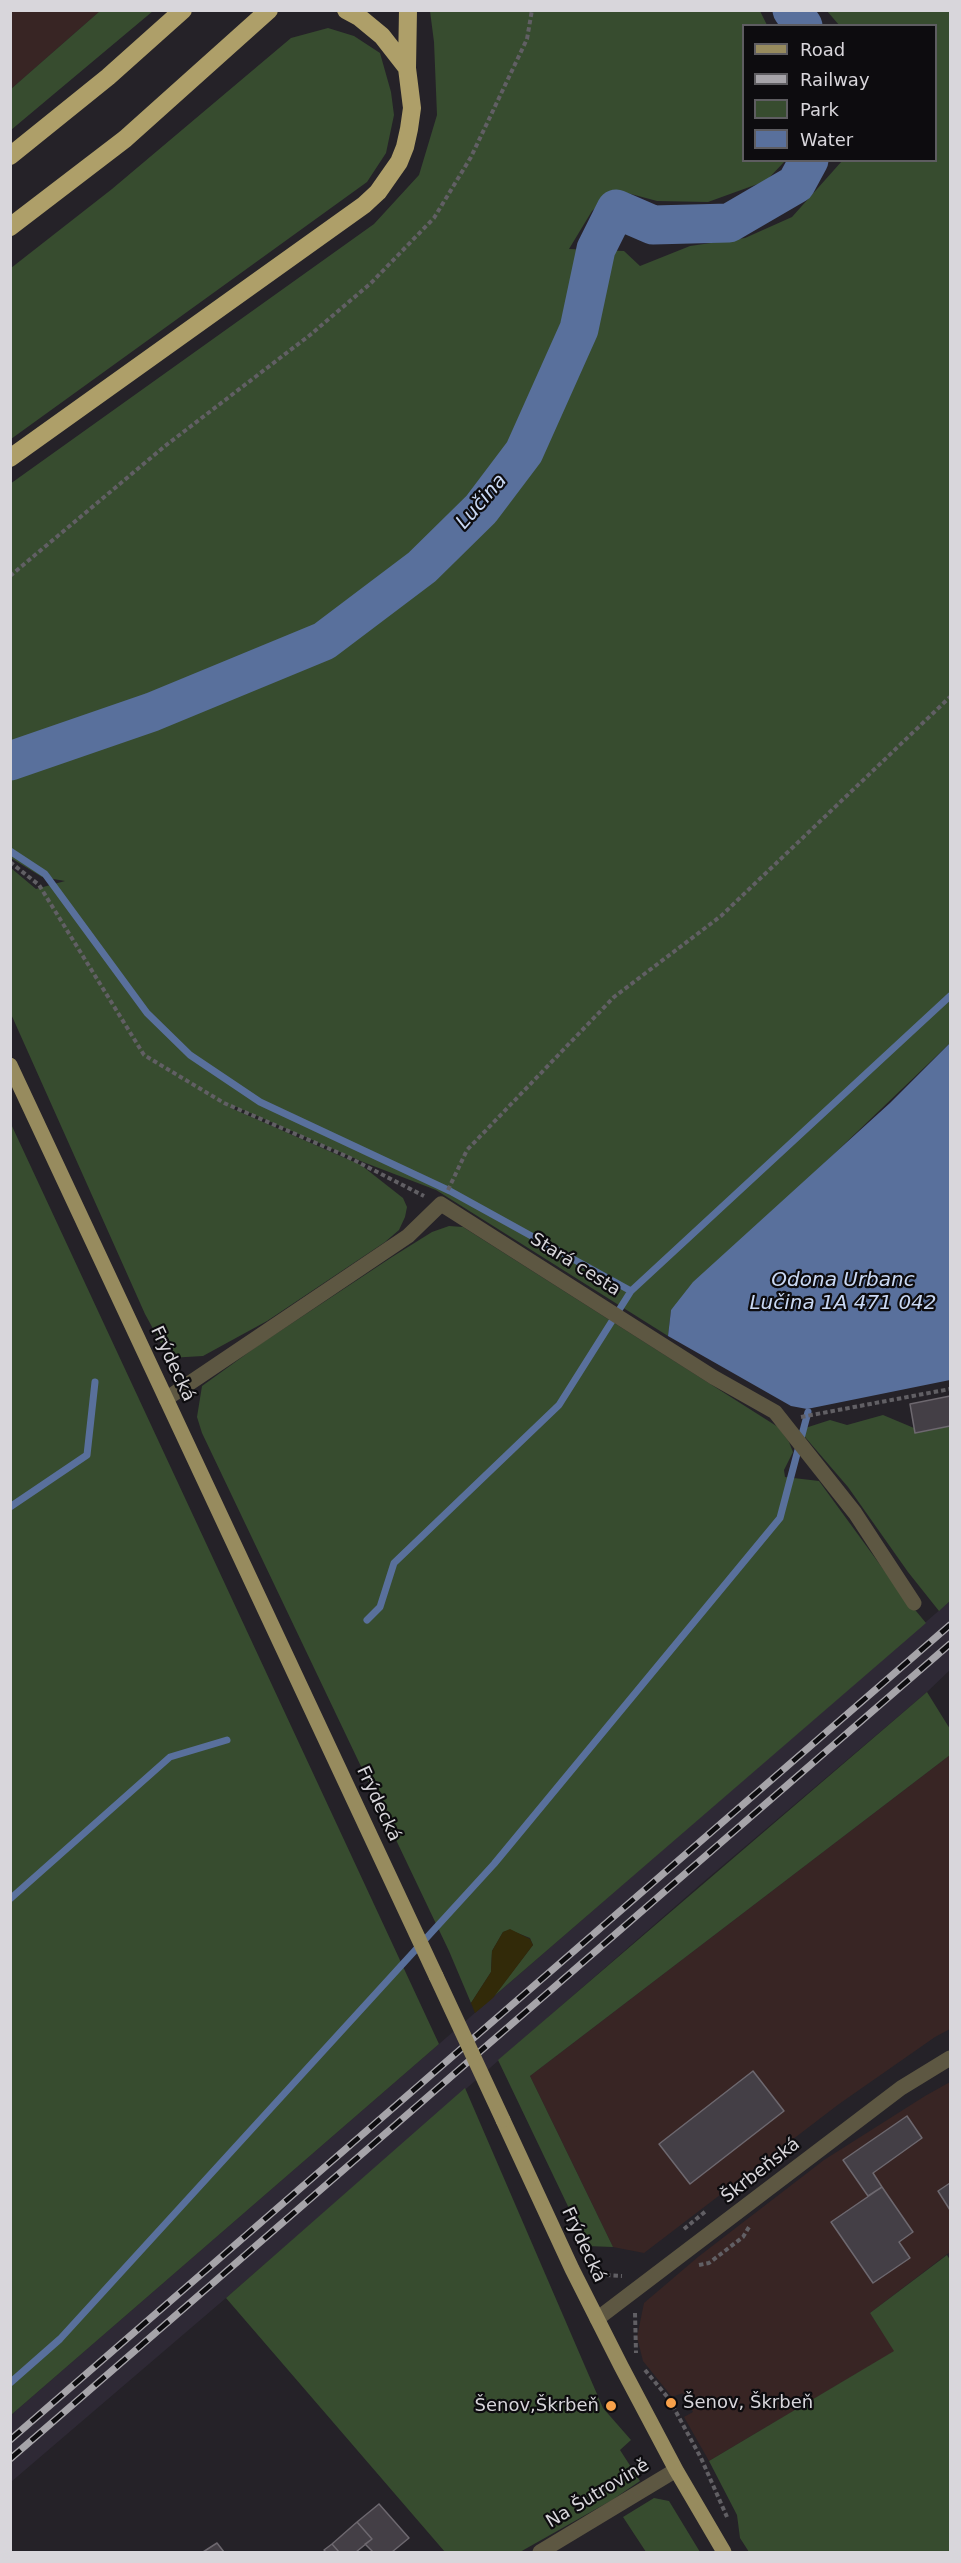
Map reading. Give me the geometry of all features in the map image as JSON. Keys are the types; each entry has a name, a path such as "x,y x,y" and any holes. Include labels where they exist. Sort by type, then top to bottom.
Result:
{"highway":[{"path":"10,156 108,77 183,10"},
{"path":"221,55 269,10"},
{"path":"10,227 125,139 268,14 276,10"},
{"path":"346,10 359,17 382,36 407,68"},
{"path":"10,458 364,206 389,177 405,147 412,108 407,68 408,10"}],"main road":[{"name":"Frýdecká","path":"10,1065 572,2269 676,2470 724,2553"}],"street":[{"name":"Stará cesta","path":"441,1204 713,1377 775,1413 855,1513 914,1603"},
{"path":"166,1399 408,1236 441,1204"},
{"name":"Škrbeňská","path":"597,2319 902,2088 951,2058"},
{"name":"Na Šutrovině","path":"540,2553 676,2470"}],"path":[{"path":"10,576 165,446 310,335 371,283 434,218 471,156 527,39 532,10"},
{"path":"10,861 39,885 144,1055 224,1104 346,1156 441,1204 467,1150 614,997 720,916 951,698"},
{"path":"781,1421 951,1389"},
{"path":"681,2233 687,2224 711,2207"},
{"path":"692,2267 709,2263 743,2237 753,2222"},
{"path":"572,2269 589,2261 597,2271 604,2275 628,2275"},
{"path":"637,2309 633,2316 638,2356"},
{"path":"640,2363 669,2398 701,2457 729,2523 712,2534"}],"shaded area":[{"path":"11,11 100,11 11,89"},
{"path":"950,1601 950,1670 927,1692 701,1884 11,2482 11,2415"},
{"path":"950,1755 950,2029 839,2104 644,2253 613,2247 530,2076"},
{"path":"950,2082 950,2252 870,2313 895,2351 709,2461 684,2417 693,2412 683,2393 672,2397 643,2361 637,2337 644,2303 698,2257 824,2160"}],"green space":[{"path":"100,11 153,11 11,130 11,89"},
{"path":"430,11 760,11 766,24 742,24 742,162 784,162 766,181 708,202 657,201 616,190 592,211 569,249 624,251 640,266 690,246 745,238 792,217 841,162 937,162 937,24 838,24 827,11 950,11 950,1043 671,1310 668,1336 436,1190 363,1162 232,1105 231,1108 361,1165 403,1198 407,1207 405,1217 399,1230 385,1242 267,1321 203,1356 169,1358 145,1314 11,1014 11,868 36,889 65,881 42,877 11,858 10,484 374,224 419,175 437,115 434,42"},
{"path":"328,28 354,36 380,53 391,92 394,115 386,153 367,182 11,439 11,268 112,189 291,38"},
{"path":"11,1124 439,2044 10,2415"},
{"path":"449,1226 463,1227 778,1427 793,1452 784,1470 785,1477 819,1481 897,1588 926,1623 493,1997 533,1945 530,1938 510,1930 503,1932 492,1951 491,1972 471,2003 449,1951 202,1433 197,1417 202,1386 256,1347 392,1257 432,1232"},
{"path":"883,1415 914,1428 916,1433 950,1426 950,1601 939,1611 908,1572 848,1487 799,1430 830,1420 847,1425"},
{"path":"927,1692 950,1729 950,1755 530,2076 613,2247 587,2246 498,2060"},
{"path":"465,2088 603,2408 631,2440 620,2450 640,2481 612,2500 520,2552 445,2552 226,2298"},
{"path":"947,2255 950,2260 950,2552 749,2552 740,2538 737,2515 709,2461 894,2351 870,2313"},
{"path":"654,2498 669,2501 700,2552 646,2552 623,2517"}],"sand":[{"path":"510,1929 530,1939 533,1945 493,1998 475,2013 471,2003 491,1972 492,1951 503,1932"}],"water":[{"name":"Odona Urbanc Lučina 1A 471 042","path":"950,1043 950,1380 807,1409 791,1406 668,1336 671,1310 693,1282 890,1103"}],"building":[{"path":"950,1396 950,1426 915,1433 910,1404"},
{"path":"753,2071 784,2111 690,2184 659,2144"},
{"path":"907,2116 922,2138 873,2173 882,2187 868,2196 843,2160"},
{"path":"950,2183 950,2210 938,2191"},
{"path":"882,2187 913,2232 899,2242 910,2258 873,2283 831,2222"},
{"path":"379,2504 409,2538 392,2552 373,2552 365,2544 372,2539 357,2522"},
{"path":"357,2522 372,2539 356,2552 339,2552 332,2544"},
{"path":"217,2543 224,2552 203,2552"},
{"path":"332,2544 339,2552 324,2550"}],"waterway":[{"name":"Lučina","path":"792,10 802,24"},
{"name":"Lučina","path":"10,761 152,712 324,641 422,567 481,509 524,452 579,329 596,249 616,209 653,225 729,223 796,184 808,162"},
{"path":"10,851 45,874 147,1013 190,1055 260,1102 450,1191 631,1291"},
{"path":"367,1620 380,1607 394,1563 559,1405 631,1291 950,996"},
{"path":"10,1507 87,1455 95,1382"},
{"path":"10,2383 60,2339 494,1864 780,1518 808,1412"},
{"path":"10,1899 170,1757 227,1740"}],"railway":[{"path":"10,2440 950,1625"},
{"path":"10,2459 950,1644"}],"place":[{"name":"Šenov, Škrbeň","path":"671,2403"},
{"name":"Šenov,Škrbeň","path":"611,2406"}]}
